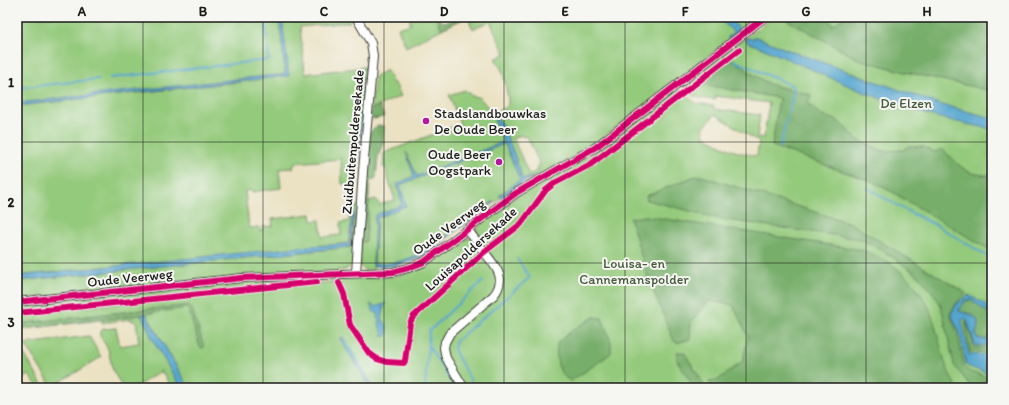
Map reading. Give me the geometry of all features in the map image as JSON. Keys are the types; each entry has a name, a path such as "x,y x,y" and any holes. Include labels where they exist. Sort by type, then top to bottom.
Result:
{"street":[{"name":"Zuidbuitenpoldersekade","path":"356,17 371,43 374,56 363,171 356,273"},
{"name":"Oude Veerweg","path":"17,302 242,278 393,272 415,266 433,256 516,193 596,147 765,17"},
{"path":"464,388 446,358 444,352 445,342 450,333 494,295 500,280 497,269 468,230"}],"green space":[{"path":"17,17 347,17 350,22 300,27 305,74 365,67 354,196 350,196 350,185 342,184 341,159 295,163 293,168 279,169 281,188 252,192 252,190 245,191 249,228 259,227 260,231 263,230 262,227 273,226 272,219 311,214 312,221 320,220 322,237 341,235 340,223 349,221 350,204 353,204 349,243 17,276 17,106 247,81 17,105"},
{"path":"416,17 436,17 442,29 406,47 398,28 411,24 409,20"},
{"path":"436,17 439,17 441,21 446,22 459,17 467,17 442,29"},
{"path":"467,17 759,17 592,146 543,174 532,178 524,179 522,177 502,124 493,114 492,115 520,179 519,181 500,195 501,198 427,253 408,263 392,266 373,266 373,271 364,270 360,266 360,241 366,240 369,201 376,199 379,205 395,200 386,168 383,167 384,153 460,124 449,95 465,90 472,96 479,97 493,113 505,108 508,105 503,72 495,59 505,54 490,21 473,29","holes":["522,135 523,137 527,136 540,165 536,167 539,170 529,175 513,138"]},
{"name":"Louisa- en Cannemanspolder","path":"774,17 992,17 992,388 189,388 146,314 159,308 17,324 17,314 329,282 337,284 338,281 330,279 17,312 17,304 244,281 339,277 339,279 381,277 412,272 435,259 456,242 473,236 478,226 522,192 599,149 676,90 679,90 696,103 714,106 714,109 760,115 757,137 764,138 769,103 716,96 715,100 697,97 686,90 684,85 685,82","holes":["715,114 759,142 757,156 742,153 724,147 705,136 703,128"]},
{"path":"782,17 827,17 833,25 845,17 992,17 992,91 905,72 858,59"},
{"path":"732,58 751,73 769,84 811,95 808,104 822,116 837,120 858,140 883,151 904,150 908,146 923,147 934,152 942,149 969,172 975,174 992,175 992,251 873,182 772,146 779,98 699,84"},
{"path":"387,70 393,84 395,83 401,96 371,109 375,76"},
{"path":"380,106 384,117 371,118 371,109"},
{"path":"378,125 384,126 383,146 378,157 376,178 370,181 365,242 360,241 370,132"},
{"path":"695,176 702,176 850,223 966,293 955,305 950,314 957,331 964,366 970,372 985,376 992,383 992,388 972,388 954,365 941,306 936,297 919,276 881,249 860,239 720,219 647,200 646,196"},
{"path":"355,205 358,207 354,264 345,270 17,299 17,281 350,247 352,245"},
{"path":"646,216 862,250 887,261 909,279 928,306 948,370 957,388 713,388 709,382 718,380 743,361 748,336 733,305 709,301 691,322 690,339 677,343 674,341 647,275 630,218"},
{"path":"966,300 972,300 992,316 991,334 987,340 977,338 978,323 976,318 958,310"},
{"path":"189,305 192,309 204,347 202,348 200,347 188,309 186,308 17,330 17,324"},
{"path":"141,315 151,337 181,387 172,388 161,371 134,388 123,388 113,371 108,349 100,336 100,332 103,329 116,328 120,346 139,343 136,321 132,321 131,319 102,323 102,320"},
{"path":"594,317 602,318 611,342 611,353 571,381 562,374 558,365 557,343 574,329"},
{"path":"965,321 975,348 992,347 992,352 970,352"},
{"path":"89,336 101,357 52,387 25,344"},
{"path":"17,343 44,388 39,388 29,375 23,378 21,376 17,378"},
{"path":"677,352 684,352 706,388 694,388 677,360"}],"water":[{"path":"279,17 282,17 289,76 17,106 17,103 285,74"},
{"path":"717,17 726,17 738,27 740,31 728,39 727,38 734,32"},
{"path":"754,36 793,52 939,104 992,118 992,129 935,117 881,99 747,42 746,38 754,39"},
{"path":"366,58 369,59 354,196"},
{"path":"492,114 502,124 516,159 516,163 519,166 521,177 524,179 532,178 522,183 502,198 499,196 520,180 504,144 400,185 406,206 377,218 374,262 376,264 391,263 417,255 441,240 494,201 495,202 421,257 394,266 373,266 375,215 402,205 397,184 414,176 406,152 417,176 503,142"},
{"path":"353,205 355,205 350,247 17,281 17,276 309,246 347,244 349,242"},
{"path":"968,295 982,302 992,310 992,316 972,300 966,300 958,310 971,315 978,321 976,332 977,338 987,340 991,334 992,319 992,344 977,346 975,345 966,318 962,320 969,355 992,354 987,357 986,369 992,372 992,379 986,373 966,365 960,334 951,314 957,304"},
{"path":"386,303 382,320 386,325 387,336 383,337 379,325 380,322 377,318 378,314 373,311 370,304 375,307"},
{"path":"146,314 189,388 181,388 151,337 141,315"},
{"path":"343,337 374,388 371,388 340,339"}],"waterway":[{"path":"110,78 268,60 265,17"},
{"path":"733,60 793,86 794,88 788,114"},
{"path":"17,88 99,79"},
{"path":"780,147 787,118"},
{"path":"868,188 905,210 936,225 992,259"},
{"path":"475,388 457,356 454,348 456,341 529,278 517,259"},
{"path":"425,388 429,331 483,281"},
{"path":"428,345 455,388"}],"cycle path":[{"name":"Louisapoldersekade","path":"17,302 242,278 393,272 424,262 516,193 596,147 765,17"},
{"name":"Louisapoldersekade","path":"339,283 344,294 350,325 369,353 377,359 387,362 404,363 410,323 413,317 484,252 521,224 546,190 555,183 591,164 739,50"},
{"path":"17,313 317,282"}],"place":[{"name":"Stadslandbouwkas De Oude Beer","path":"426,121"},
{"name":"Oude Beer Oogstpark","path":"499,162"}],"park label":[{"name":"De Elzen","path":"906,103"}]}
